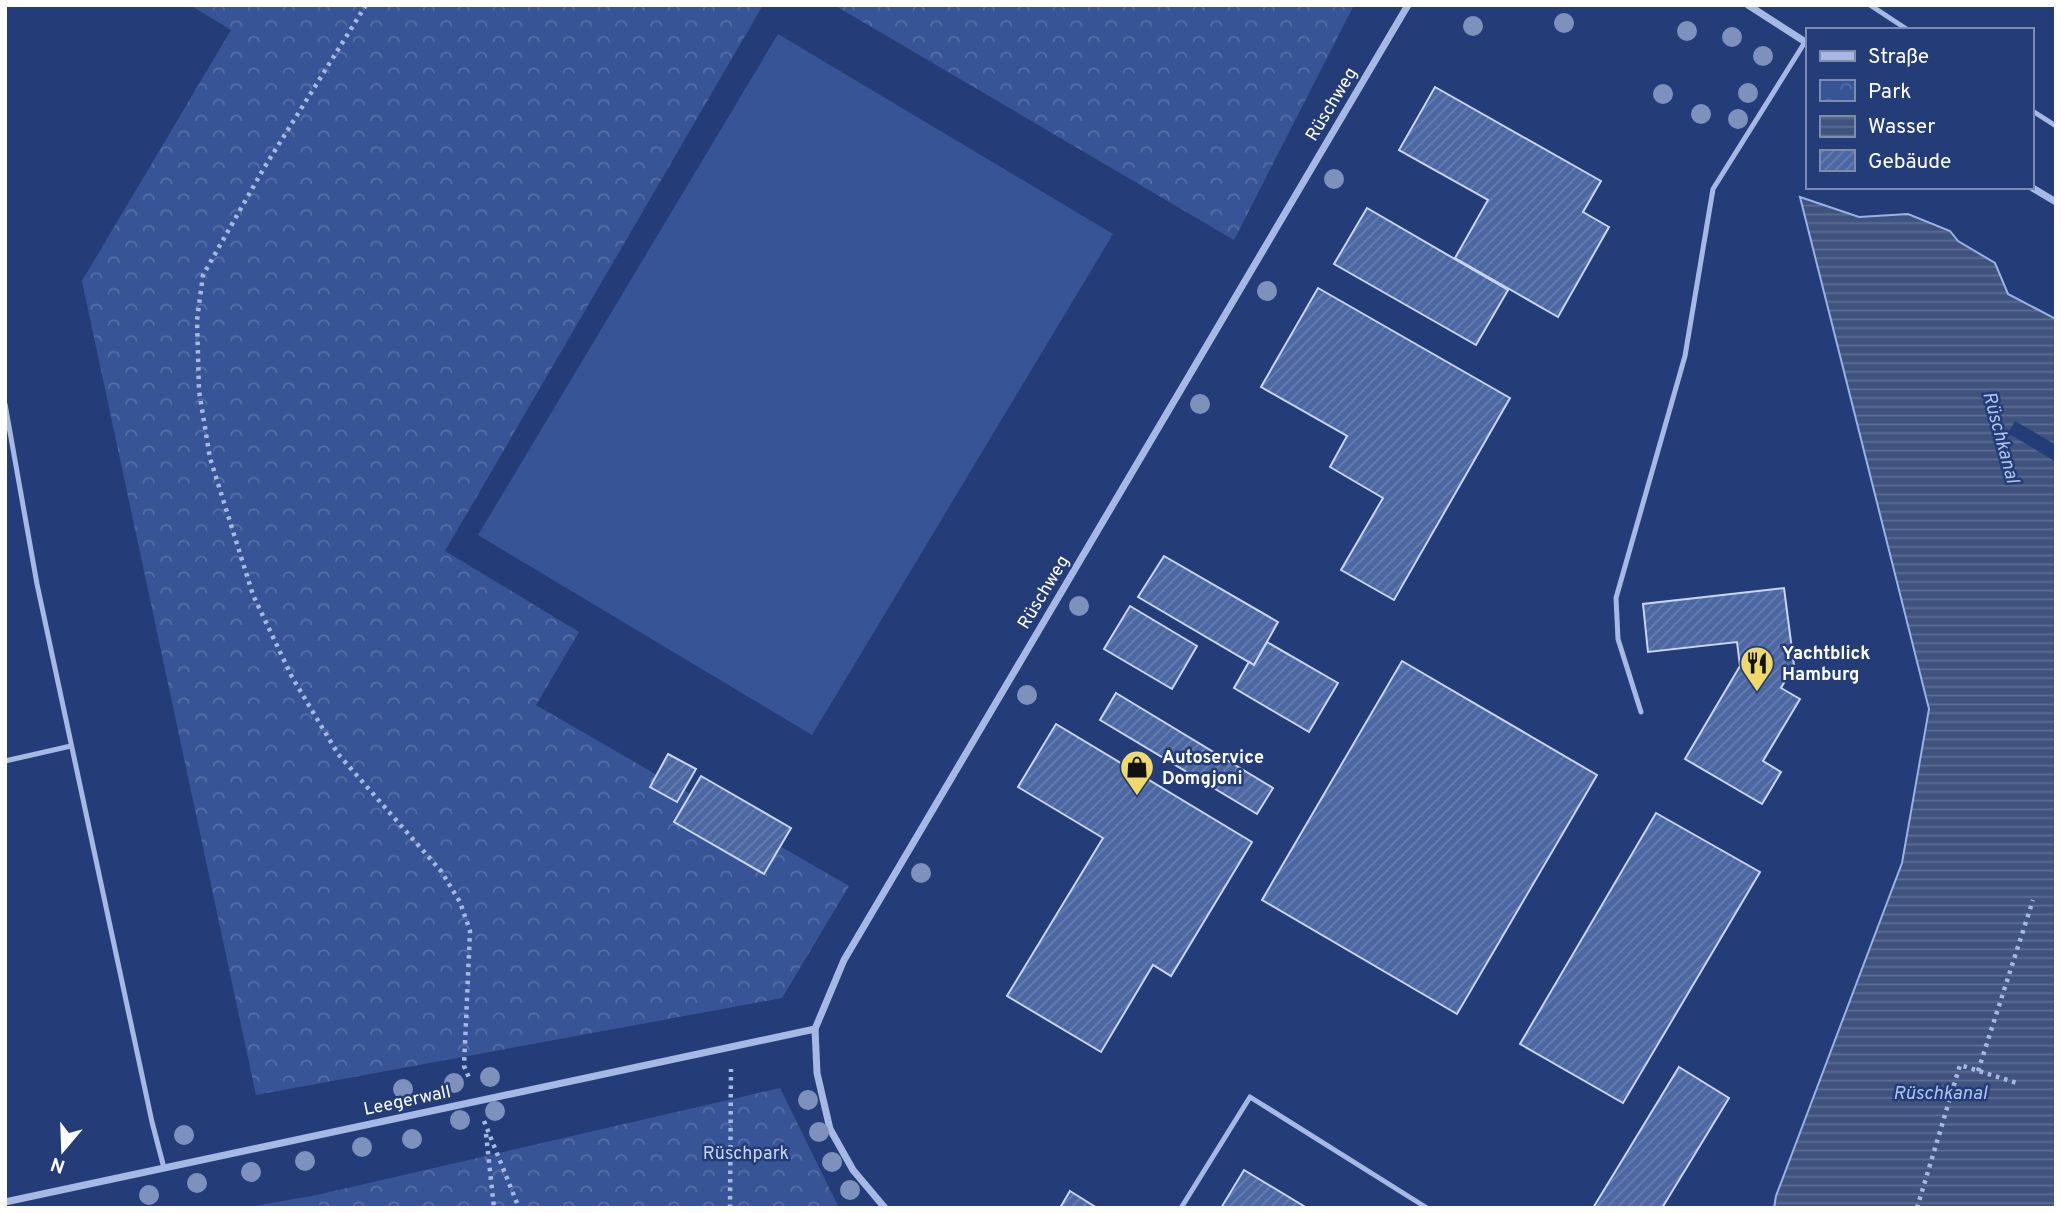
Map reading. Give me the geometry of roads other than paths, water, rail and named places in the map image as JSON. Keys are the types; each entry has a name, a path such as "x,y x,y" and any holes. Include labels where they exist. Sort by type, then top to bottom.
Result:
{"street":[{"name":"Rüschweg","path":"885,1208 853,1170 830,1129 817,1073 815,1029 844,960 1408,5"},
{"path":"1748,5 1806,43"},
{"path":"2033,188 2056,202"},
{"name":"Leegerwall","path":"5,1202 815,1029"}],"lane":[{"path":"1870,5 1905,28"},
{"path":"1641,712 1618,639 1616,598 1685,356 1713,189 1806,43"},
{"path":"2033,111 2056,126"},
{"path":"5,404 37,584 149,1109 164,1168"},
{"path":"5,761 71,746"},
{"path":"1181,1208 1250,1097 1427,1208"}],"water":[{"name":"Rüschkanal","path":"1800,197 1859,217 1908,214 1950,231 1958,241 1995,263 2008,294 2056,319 2056,1208 1774,1208 1776,1196 1902,863 1929,709"}],"place":[{"name":"Yachtblick Hamburg","path":"1757,693"},
{"name":"Autoservice Domgjoni","path":"1137,797"}],"park label":[{"name":"Rüschpark","path":"746,1153"}]}
